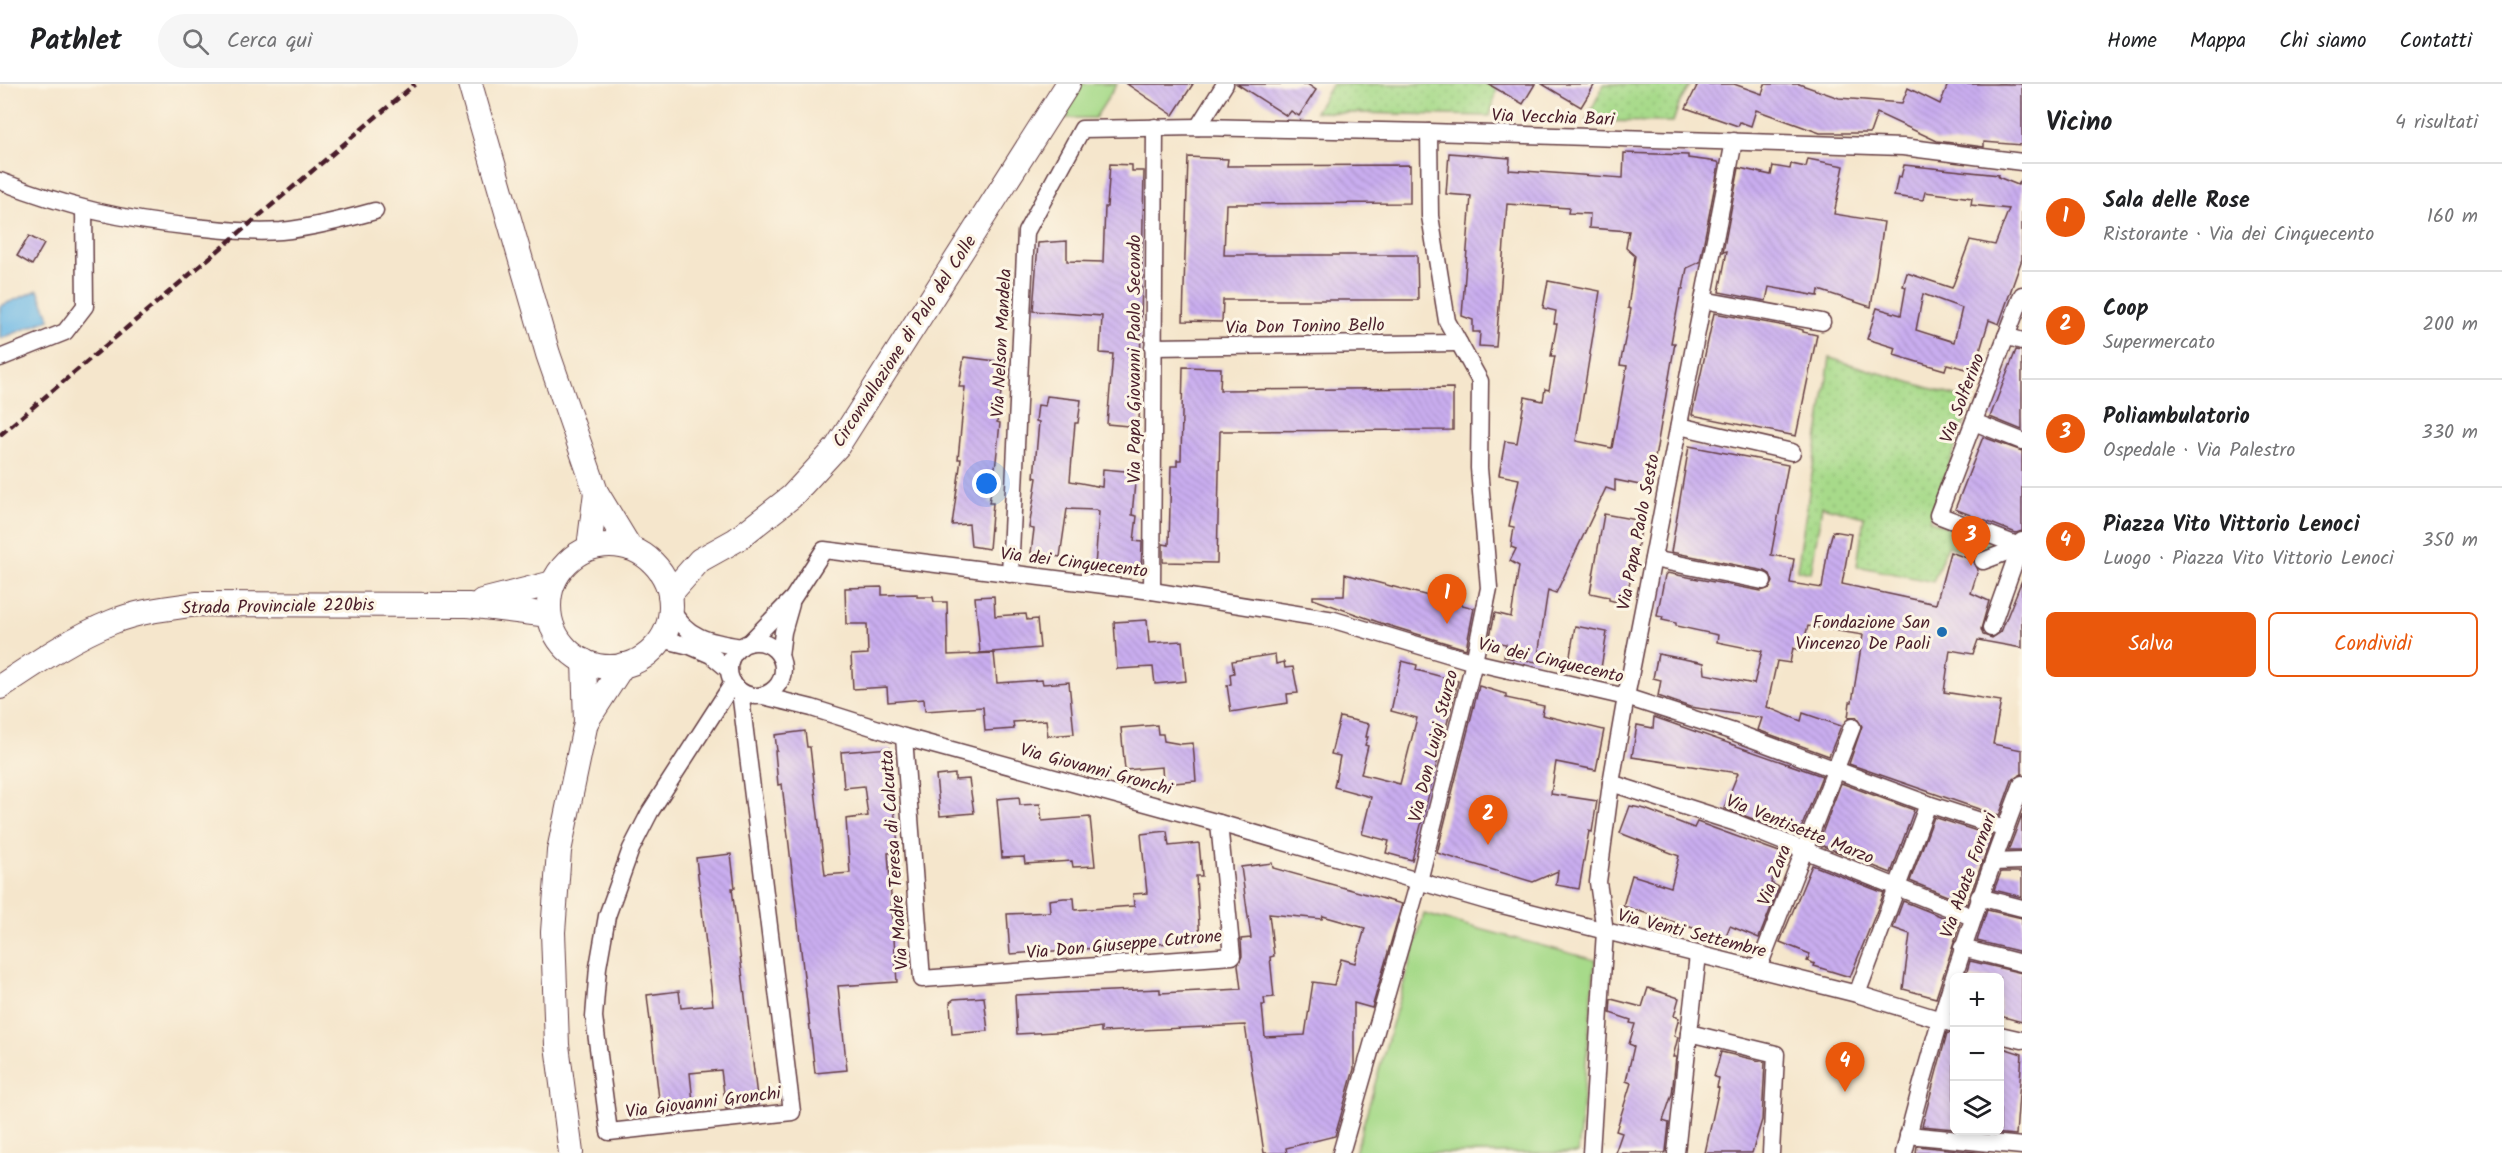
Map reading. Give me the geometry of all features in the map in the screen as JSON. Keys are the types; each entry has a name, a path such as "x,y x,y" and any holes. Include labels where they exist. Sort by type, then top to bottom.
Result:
{"main road":[{"path":"470,84 548,354 596,492 639,553 658,569 670,601 670,619 661,639 644,656 623,665 603,666 584,662 568,650 555,634 549,615 549,599 553,583 561,568 573,556 589,548 609,544 639,553 700,560 670,601"},
{"name":"Circonvallazione di Palo del Colle","path":"700,560 736,540 790,497 837,447 1068,84"},
{"path":"589,548 596,492"},
{"path":"468,605 553,583"},
{"name":"Strada Provinciale 220bis","path":"0,687 52,652 113,621 155,609 198,604 468,605"},
{"path":"468,605 549,615"},
{"path":"571,1153 557,1045 553,932 559,851 586,722 584,662"},
{"path":"586,722 623,665"}],"street":[{"path":"1198,127 1225,84"},
{"name":"Via Papa Giovanni Paolo Secondo","path":"1152,591 1155,127"},
{"name":"Via Vecchia Bari","path":"1082,129 1198,127 1734,141 1903,147 2022,162"},
{"name":"Via Nelson Mandela","path":"1010,574 1026,232 1082,129"},
{"name":"Via Don Luigi Sturzo","path":"1341,1153 1419,881 1474,662 1489,588 1479,468 1480,381 1447,321 1430,216 1429,132"},
{"name":"Via Papa Paolo Sesto","path":"1591,1153 1605,931 1598,882 1611,783 1734,141"},
{"path":"0,181 54,201 84,209 160,224 250,232 283,230 375,211"},
{"path":"0,358 65,332 85,306 84,209"},
{"name":"Via Solferino","path":"2021,545 1938,515 1974,422 2014,338 2022,295"},
{"path":"1703,300 1822,322"},
{"name":"Via Don Tonino Bello","path":"1152,347 1459,343"},
{"path":"1974,422 2022,441"},
{"path":"1679,426 1792,452"},
{"path":"1983,561 2021,545"},
{"path":"1990,628 2021,545"},
{"name":"Via dei Cinquecento","path":"793,598 824,550 1152,591 1334,620 1474,662 1626,697 2005,829"},
{"path":"1653,559 1763,582"},
{"path":"793,598 783,632 780,656 783,673 796,696 812,708"},
{"name":"Via Giovanni Gronchi","path":"734,682 650,812 631,849 607,916 598,967 594,1017 609,1132 792,1112 734,682 734,653 793,598"},
{"path":"670,601 678,623 697,636 717,643 767,644 780,656"},
{"path":"661,639 690,646 711,655 734,682"},
{"path":"763,696 777,687 783,673"},
{"name":"Via Giovanni Gronchi","path":"734,682 751,696 763,696 812,708 904,737 1219,823 1419,881"},
{"name":"Via Zara","path":"1758,969 1852,727"},
{"name":"Via Madre Teresa di Calcutta","path":"904,737 922,979"},
{"name":"Via Ventisette Marzo","path":"1611,783 1736,823 1972,917"},
{"name":"Via Abate Fornari","path":"1904,1153 1946,1023 1962,948 1979,897 2020,793"},
{"path":"1857,994 1928,804"},
{"name":"Via Don Giuseppe Cutrone","path":"922,979 1232,956 1219,823"},
{"path":"1993,862 2022,861"},
{"name":"Via Venti Settembre","path":"1419,881 1490,902 1857,994 1946,1023"},
{"path":"1979,897 2022,908"},
{"path":"1962,948 2021,963"},
{"path":"1676,1153 1698,955"},
{"path":"1689,1033 1776,1054 1771,1153"},
{"path":"2004,1036 2022,1040"},
{"path":"1908,1135 2022,1146"}],"green space":[{"path":"1081,84 1117,84 1095,118 1059,118"},
{"path":"1332,84 1498,84 1490,116 1315,112"},
{"path":"1604,84 1691,84 1680,102 1673,122 1586,121"},
{"path":"1830,358 1972,401 1929,520 1995,546 1976,554 1947,546 1933,582 1857,566 1864,517 1822,506 1811,573 1797,570"},
{"path":"1424,914 1595,960 1578,1153 1355,1153"}],"water":[{"path":"38,290 50,319 0,339 0,306"}],"building":[{"path":"1127,84 1193,84 1173,115"},
{"path":"1237,84 1307,84 1316,90 1299,116 1291,111 1287,116"},
{"path":"1488,84 1535,84 1523,104"},
{"path":"1542,84 1595,84 1581,107"},
{"path":"1698,84 1734,84 1762,94 1765,84 1799,84 1839,98 1902,103 1908,88 1940,104 1948,84 2022,84 2022,145 1984,142 1984,147 1937,141 1877,113 1870,133 1820,133 1756,110 1751,126 1740,122 1738,126 1686,108"},
{"path":"1449,153 1510,158 1509,170 1623,178 1624,153 1688,155 1688,158 1719,164 1700,262 1687,268 1683,289 1681,289 1671,343 1675,343 1650,487 1615,480 1615,491 1606,488 1556,593 1548,590 1537,662 1504,657 1506,644 1489,641 1495,613 1511,617 1519,566 1510,561 1516,549 1511,547 1514,527 1509,526 1519,479 1499,475 1505,441 1517,443 1525,397 1543,401 1545,389 1549,390 1555,356 1551,356 1557,324 1554,324 1556,311 1543,308 1548,281 1600,291 1576,441 1612,448 1627,366 1620,365 1631,309 1628,308 1635,256 1626,248 1629,231 1589,228 1590,214 1568,213 1569,208 1507,204 1496,347 1479,346 1480,332 1473,332 1473,320 1462,316 1471,196 1446,194"},
{"path":"1188,157 1228,159 1227,166 1410,165 1410,203 1226,204 1224,255 1417,255 1418,300 1223,300 1222,322 1183,321"},
{"path":"1808,159 1844,166 1834,214 1884,222 1871,307 1819,290 1818,296 1769,287 1766,301 1719,292 1727,251 1723,252 1739,168 1771,175 1773,166 1790,169 1791,164 1806,167"},
{"path":"1110,164 1132,165 1132,171 1144,171 1139,427 1107,424 1113,354 1100,353 1102,316 1033,311 1038,243 1067,241 1067,261 1103,262 1105,207 1107,207"},
{"path":"1904,165 1999,175 1998,177 2018,185 2022,178 2022,259 1999,324 1989,320 1974,371 1947,364 1945,370 1894,355 1896,348 1867,339 1877,308 1901,315 1906,287 1903,286 1907,273 1952,288 1970,240 1995,245 2009,209 1971,205 1972,198 1925,192 1923,200 1894,196 1898,176 1901,177","holes":["1923,294 1962,308 1954,342 1916,330"]},
{"path":"29,236 44,244 32,265 17,256"},
{"path":"1714,313 1796,328 1817,335 1796,436 1692,415"},
{"path":"2016,350 2022,351 2022,430 1990,417"},
{"path":"964,357 1004,362 999,392 1001,392 997,422 1000,423 996,461 989,503 993,503 989,549 971,546 969,524 952,525 961,459 958,459 965,387 959,387"},
{"path":"1183,367 1221,368 1220,390 1453,388 1453,430 1220,431 1217,563 1163,562 1163,544 1169,545 1171,466 1177,466 1177,460 1181,460"},
{"path":"1047,396 1081,400 1078,423 1075,423 1070,481 1102,487 1103,469 1136,472 1132,515 1137,516 1134,541 1142,542 1141,571 1095,567 1099,511 1096,510 1067,509 1060,557 1031,553 1034,529 1029,528 1037,478 1034,477 1039,422 1036,421 1038,405 1045,406"},
{"path":"1983,437 2022,451 2022,531 2016,533 1955,509"},
{"path":"1689,446 1788,465 1771,555 1794,559 1790,583 1822,588 1833,531 1851,534 1842,584 1936,604 1950,552 1973,560 1978,570 1971,593 1989,601 1981,629 1983,635 1992,638 2001,632 2022,580 2022,648 1978,640 1973,654 1950,650 1944,692 2001,701 1993,744 2022,750 2022,774 2012,780 1999,816 1849,764 1862,726 1856,717 1848,718 1863,635 1808,626 1801,651 1793,648 1790,663 1777,661 1767,707 1801,721 1803,713 1841,726 1829,756 1758,730 1762,718 1690,707 1658,696 1661,680 1653,678 1658,654 1704,663 1705,674 1754,684 1762,651 1717,642 1718,635 1676,626 1676,623 1662,620 1663,617 1657,616 1667,573 1761,591 1770,588 1773,582 1770,574 1765,571 1671,552"},
{"path":"1604,514 1643,521 1625,604 1609,600 1609,597 1590,593"},
{"path":"1345,574 1474,608 1466,649 1313,599 1313,596 1344,596"},
{"path":"882,587 882,595 917,594 917,597 933,597 934,602 947,602 948,655 994,653 997,683 1042,680 1043,684 1069,682 1074,734 1048,736 1046,720 1013,722 1014,729 985,731 983,707 925,711 924,699 888,702 887,687 853,689 851,655 868,654 867,624 846,624 845,588"},
{"path":"994,596 995,616 1026,614 1027,620 1037,619 1040,648 980,653 975,597"},
{"path":"1147,620 1149,643 1182,641 1186,681 1155,684 1153,667 1117,669 1114,622"},
{"path":"1575,626 1607,632 1601,668 1569,662"},
{"path":"1275,654 1276,664 1284,662 1285,668 1293,667 1298,693 1287,694 1288,703 1231,712 1227,685 1231,684 1230,674 1234,673 1232,661"},
{"path":"1402,661 1417,665 1416,670 1458,681 1412,860 1386,853 1389,841 1362,834 1371,797 1334,787 1340,756 1331,754 1340,717 1369,724 1365,745 1368,746 1361,774 1400,784 1417,718 1391,711"},
{"path":"1479,686 1506,694 1506,698 1544,706 1542,715 1604,730 1596,770 1556,762 1551,794 1597,801 1592,832 1589,831 1579,889 1556,885 1558,871 1533,882 1437,853"},
{"path":"1654,717 1822,776 1798,836 1724,808 1738,773 1632,757 1637,725 1653,728"},
{"path":"1157,725 1158,734 1163,734 1164,741 1181,744 1193,743 1196,781 1163,784 1162,767 1125,770 1121,728"},
{"path":"805,731 807,747 810,747 825,875 850,873 846,819 868,816 864,786 844,788 841,752 890,748 891,784 899,852 888,853 897,982 838,986 847,1070 815,1073 782,784 778,785 775,751 777,751 775,735"},
{"path":"955,774 955,780 969,779 974,813 940,816 936,776"},
{"path":"1841,783 1914,810 1891,873 1818,844"},
{"path":"1019,797 1020,805 1040,804 1042,821 1090,817 1095,866 1073,867 1072,861 1025,864 1024,857 1002,858 997,799"},
{"path":"1630,806 1645,809 1694,828 1697,822 1782,853 1771,883 1779,887 1759,938 1730,926 1725,938 1623,906 1632,875 1671,887 1679,856 1620,833"},
{"path":"2022,814 2022,851 2008,851 2015,833"},
{"path":"1934,817 1992,836 1967,904 1910,881"},
{"path":"1167,831 1169,846 1199,843 1202,876 1196,876 1200,941 1010,954 1007,914 1050,912 1049,900 1064,898 1074,898 1075,910 1134,906 1133,894 1147,893 1141,834"},
{"path":"731,854 735,888 732,888 758,1105 726,1109 721,1070 690,1073 694,1112 661,1116 647,995 679,991 681,1008 713,1005 696,858"},
{"path":"1272,863 1273,868 1402,904 1372,1008 1354,1003 1354,1069 1335,1136 1286,1148 1287,1153 1264,1153 1245,1025 1101,1032 1101,1027 1017,1034 1015,995 1160,989 1160,993 1241,989 1238,965 1242,956 1241,939 1251,938 1241,867","holes":["1269,914 1322,919 1323,916 1365,928 1355,963 1341,959 1334,985 1313,982 1305,1035 1265,1037 1262,1005 1265,1005 1264,998 1274,997 1270,957 1274,956"]},
{"path":"1812,865 1884,893 1850,977 1814,966 1815,964 1807,961 1810,954 1780,942"},
{"path":"2001,872 2022,872 2022,897 1994,890"},
{"path":"1903,901 1960,924 1936,998 1903,989 1910,934 1893,928"},
{"path":"1987,910 2022,918 2022,952 1977,941"},
{"path":"1970,961 2022,973 2022,1022 2004,1017 2004,973 1966,973"},
{"path":"1648,988 1679,998 1674,1016 1679,1018 1674,1036 1678,1037 1673,1057 1676,1057 1672,1094 1663,1121 1669,1123 1666,1151 1665,1153 1615,1153 1622,1133 1616,1131 1631,1083 1626,1081 1634,1046 1629,1044 1635,1024 1630,1023 1631,1020 1610,1013 1611,999 1642,1007"},
{"path":"984,997 988,1031 952,1034 950,1002 954,999"},
{"path":"1947,1033 1950,1033 1950,1129 1922,1126"},
{"path":"2004,1048 2022,1054 2016,1135 2004,1134"},
{"path":"1721,1052 1765,1062 1762,1120 1752,1153 1705,1153 1719,1088 1717,1087 1719,1078 1714,1077"},
{"path":"1917,1146 1985,1153 1916,1153"}],"railway":[{"path":"0,435 415,84"}],"place":[{"name":"Poliambulatorio","path":"1971,566"},
{"name":"Sala delle Rose","path":"1447,624"},
{"name":"Fondazione San Vincenzo De Paoli","path":"1942,632"},
{"name":"Coop","path":"1488,845"},
{"name":"Piazza Vito Vittorio Lenoci","path":"1845,1092"}]}
